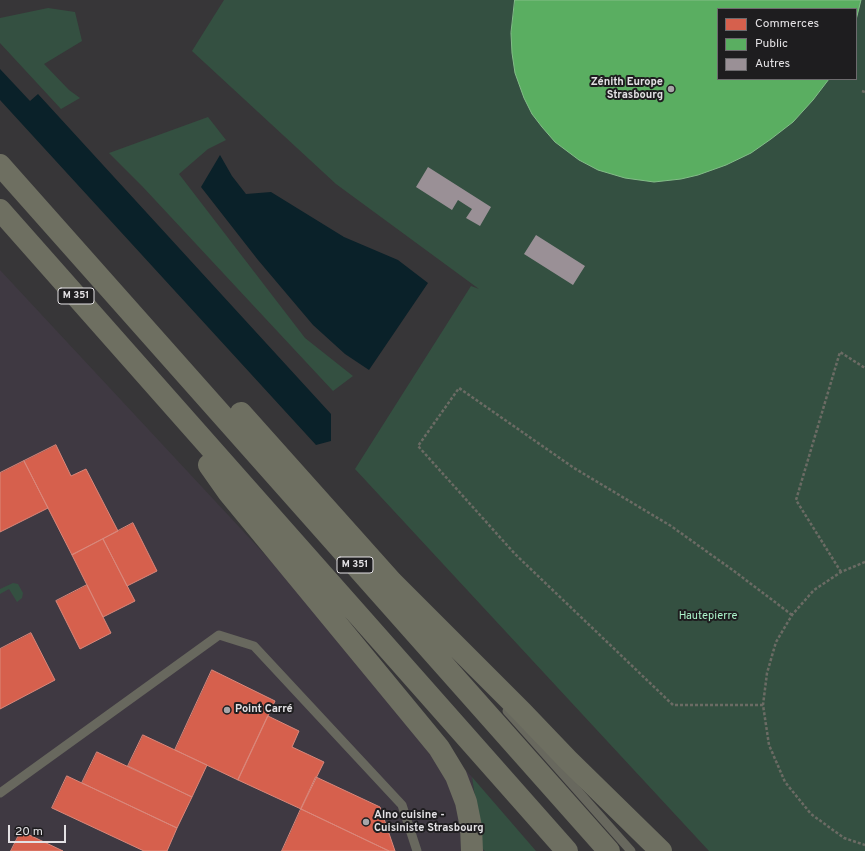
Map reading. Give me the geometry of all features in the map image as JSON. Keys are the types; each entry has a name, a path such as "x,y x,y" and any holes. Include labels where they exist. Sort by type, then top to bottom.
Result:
{"highway":[{"name":"M 351","path":"0,164 609,851"},
{"name":"M 351","path":"0,210 567,851"},
{"path":"102,279 217,386 392,582 568,760 661,851"},
{"path":"152,382 228,492 439,748 456,776 466,802 471,827 472,851"}],"lane":[{"path":"392,582 493,696"},
{"path":"0,793 219,635 254,646 402,805 417,851"},
{"path":"503,707 630,851"}],"path":[{"path":"840,572 796,500 840,352 865,368"},
{"path":"763,705 673,705 515,554 418,446 459,388 574,468 671,526 792,615"},
{"path":"865,562 840,572 814,590 792,615 776,642 766,673 763,705 769,745 785,782 811,814 844,838 865,846"}],"shaded area":[{"path":"0,270 472,777 477,811 479,846 485,851 0,851"}],"green space":[{"name":"Hautepierre","path":"224,0 865,0 865,851 709,851 355,469 471,286 479,289 336,184 192,51"},
{"path":"48,8 75,12 82,41 44,64 69,90 80,98 61,109 0,43 0,18"},
{"path":"208,117 226,140 208,149 179,174 305,338 353,376 333,391 142,186 109,153"},
{"path":"13,583 18,584 23,593 22,598 17,602 9,589 0,594 0,589"},
{"path":"472,777 536,851 485,851 479,846 477,811"}],"water":[{"path":"0,69 30,101 38,94 331,414 331,441 316,445 0,100"},
{"path":"220,155 232,176 246,194 271,192 344,237 398,260 428,283 369,370 345,354 313,325 258,260 201,187"}],"building: Commerces":[{"path":"56,445 71,476 86,469 118,531 72,555 24,461"},
{"path":"24,461 48,508 0,532 0,473"},
{"path":"133,523 157,571 127,586 103,539"},
{"path":"103,539 135,601 103,617 72,555"},
{"path":"87,585 111,633 80,649 56,601"},
{"path":"31,633 55,680 0,709 0,649"},
{"path":"212,670 275,701 238,780 175,750"},
{"path":"268,716 299,731 292,747 324,762 301,809 238,780"},
{"path":"143,735 207,765 192,797 128,766"},
{"path":"97,752 192,797 177,828 82,783"},
{"path":"67,776 177,828 167,851 144,851 52,808"},
{"path":"316,777 380,807 395,851 389,851 301,809"},
{"path":"301,809 389,851 282,851"},
{"path":"21,831 63,851 11,851"}],"building: Public":[{"name":"Zénith Europe Strasbourg","path":"515,0 861,0 857,16 857,8 717,8 717,80 828,80 793,122 751,153 726,165 698,175 681,179 654,182 625,178 598,170 579,160 555,142 532,114 524,98 515,73 511,33"}],"building: Autres":[{"path":"428,167 491,207 480,226 466,218 472,209 458,200 452,210 416,187"},
{"path":"536,235 585,266 573,285 524,254"}],"place":[{"name":"Zénith Europe Strasbourg","path":"671,89"},
{"name":"Point Carré","path":"227,710"},
{"name":"Alno cuisine - Cuisiniste Strasbourg","path":"366,822"}]}
